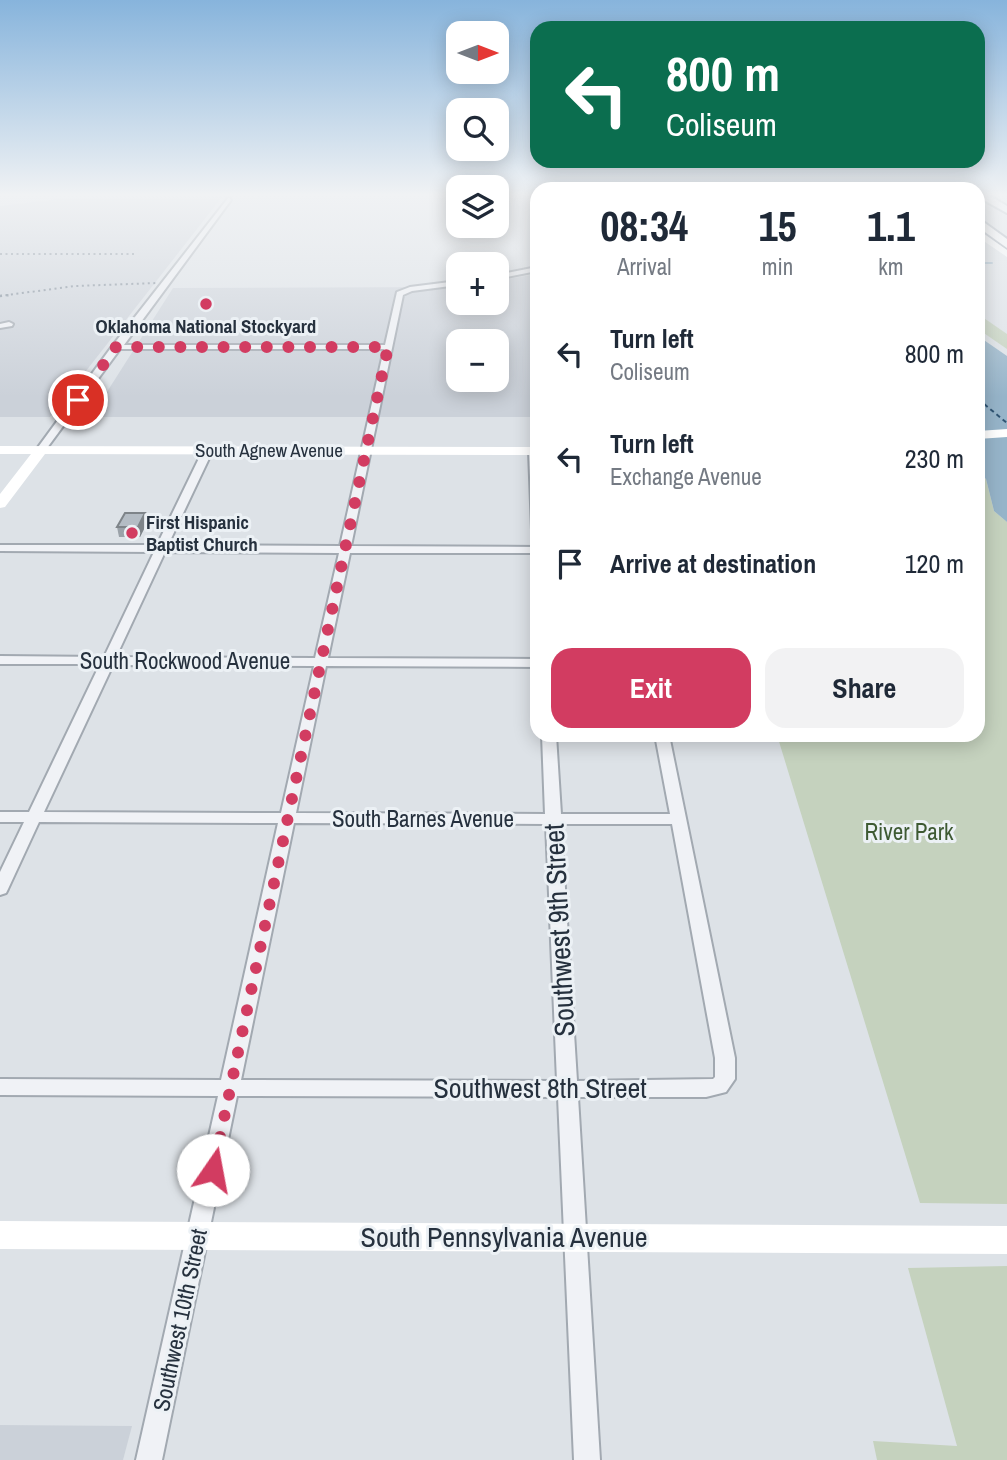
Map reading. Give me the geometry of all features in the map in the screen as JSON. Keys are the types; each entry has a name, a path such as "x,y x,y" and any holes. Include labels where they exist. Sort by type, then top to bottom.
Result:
{"main road":[{"path":"985,435 1007,433"},
{"name":"South Agnew Avenue","path":"0,450 530,451"},
{"path":"0,504 41,450"},
{"name":"South Pennsylvania Avenue","path":"0,1235 1007,1240"}],"street":[{"path":"41,450 182,261"},
{"path":"509,275 530,270"},
{"name":"Southwest 10th Street","path":"149,1460 401,292 446,285"},
{"path":"116,347 388,347"},
{"path":"0,889 208,450"},
{"path":"0,548 530,550"},
{"name":"South Rockwood Avenue","path":"0,660 530,663"},
{"name":"Southwest 9th Street","path":"549,742 587,1460"},
{"name":"Southwest 8th Street","path":"0,1087 706,1089 719,1086 725,1079 726,1058 663,742"},
{"name":"South Barnes Avenue","path":"0,817 679,819"}],"shaded area":[{"path":"0,261 172,261 50,417 0,417"},
{"path":"530,275 530,417 91,417 173,288 446,287 446,315 509,315 509,279"},
{"path":"0,1425 132,1426 123,1460 0,1460"}],"green space":[{"path":"985,319 1007,334 1007,349 985,334"},
{"name":"River Park","path":"985,478 994,511 1007,522 1007,1204 920,1203 779,742 985,742"},
{"path":"1007,1266 1007,1460 877,1460 873,1441 957,1446 908,1268"}],"water":[{"path":"985,341 1007,356 1007,522 994,511 986,479"}],"building":[{"path":"125,513 145,513 138,527 117,527"}],"waterway":[{"path":"985,263 992,263"}],"ferry route":[{"path":"985,405 1007,423"}],"railway":[{"path":"10,295 0,296 75,286 157,283"}],"place":[{"name":"Oklahoma National Stockyard","path":"206,304"},
{"name":"First Hispanic Baptist Church","path":"132,533"}],"route":[{"path":"78,400 116,347 388,347 365,466 213,1170"}]}
